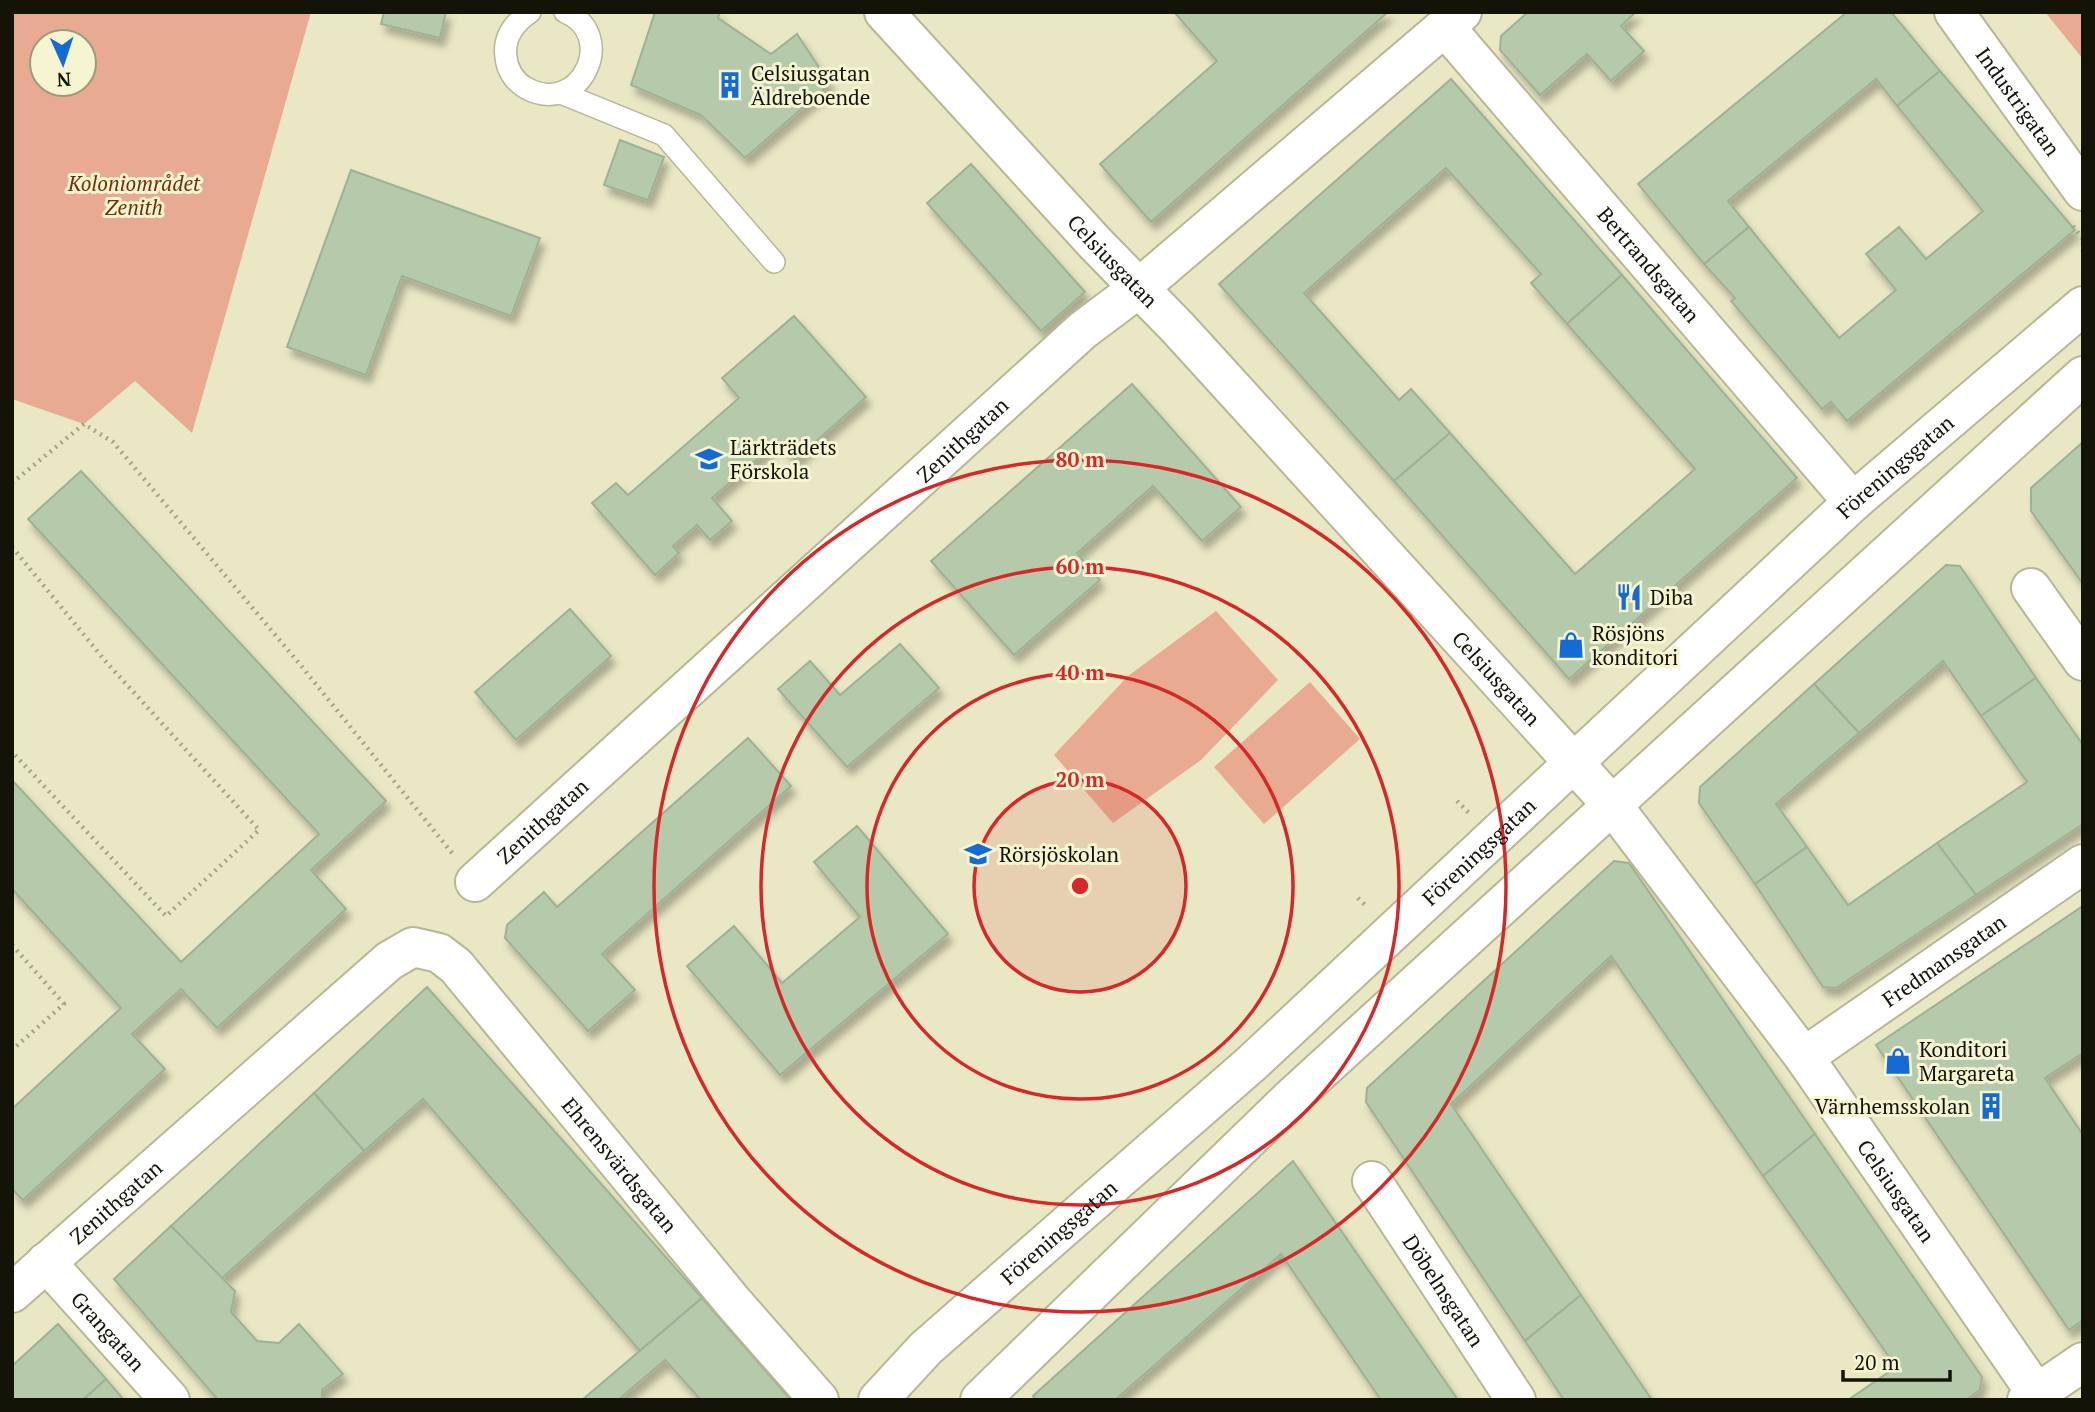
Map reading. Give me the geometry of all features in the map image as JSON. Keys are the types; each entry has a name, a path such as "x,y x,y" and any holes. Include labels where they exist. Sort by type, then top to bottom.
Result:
{"street":[{"name":"Celsiusgatan","path":"884,12 1178,328 1613,806 1804,1057 2034,1398"},
{"name":"Industrigatan","path":"1954,12 2083,191"},
{"name":"Zenithgatan","path":"475,882 1076,336 1139,288 1454,19"},
{"name":"Bertrandsgatan","path":"1454,19 1853,502"},
{"name":"Föreningsgatan","path":"878,1400 926,1348 1252,1063 1853,502 2083,306"},
{"path":"982,1399 1291,1098 1613,806 1839,595 2083,376"},
{"path":"2031,588 2083,662"},
{"name":"Fredmansgatan","path":"1804,1057 2083,864"},
{"name":"Zenithgatan","path":"12,1293 389,961 413,947"},
{"name":"Ehrensvärdsgatan","path":"413,947 439,953 456,966 733,1302 819,1400"},
{"name":"Döbelnsgatan","path":"1372,1181 1516,1400"},
{"name":"Grangatan","path":"46,1262 170,1400"},
{"path":"2034,1398 2083,1362"}],"lane":[{"path":"530,12 510,32 505,46 506,61 511,74 527,88 547,94 561,93 664,135 774,262"},
{"path":"561,93 583,77 592,50 582,24 565,12"}],"path":[{"path":"2083,243 2083,253"},
{"path":"12,483 84,424 113,442 298,662 475,882"},
{"path":"12,547 107,663 259,830 166,916 12,752"},
{"path":"1358,898 1367,908"},
{"path":"12,945 64,1004 12,1050"}],"green space":[{"name":"Koloniområdet Zenith","path":"12,12 311,12 192,433 135,381 84,424 12,399"},
{"path":"2045,12 2083,12 2083,59"},
{"path":"1216,611 1278,680 1201,760 1113,823 1054,755 1128,676"},
{"path":"1310,682 1360,739 1264,824 1214,767"}],"building":[{"path":"384,12 446,12 440,38 381,24"},
{"name":"Celsiusgatan Äldreboende","path":"655,12 720,12 718,18 771,54 797,34 830,84 745,158 701,115 631,85"},
{"path":"1174,12 1388,12 1151,222 1100,164 1217,61"},
{"path":"1528,12 1636,12 1621,26 1644,51 1611,81 1587,54 1540,95 1500,50 1501,36"},
{"path":"1847,12 1891,12 1940,71 1897,106 1876,79 1728,201 1749,227 1704,264 1638,184"},
{"path":"1940,71 2075,230 1847,421 1831,402 1822,409 1731,301 1735,298 1704,264 1749,227 1839,338 1896,290 1866,254 1899,227 1926,259 1983,211 1897,106"},
{"path":"1451,79 1622,275 1567,324 1531,283 1541,274 1446,168 1304,293 1399,400 1411,389 1450,433 1394,481 1219,284"},
{"path":"620,140 664,157 648,200 604,185"},
{"path":"971,164 1085,292 1041,331 927,203"},
{"path":"351,170 540,238 511,316 402,276 366,375 287,347"},
{"path":"1622,275 1797,478 1569,679 1394,481 1450,433 1575,574 1695,469 1567,324"},
{"path":"794,316 866,397 795,460 778,441 712,498 732,521 710,540 697,525 673,546 679,553 655,575 592,503 616,483 628,495 739,398 722,378"},
{"path":"1132,384 1241,507 1202,541 1153,486 1077,553 1100,580 1014,655 931,561"},
{"path":"2083,442 2083,584 2031,511 2031,488"},
{"path":"81,471 386,801 311,870 346,909 217,1028 181,989 132,1034 165,1069 23,1200 12,1189 12,1109 121,1008 12,889 12,780 181,962 319,834 28,519"},
{"path":"1946,565 1960,566 2036,678 1981,716 1943,661 1859,733 1814,684"},
{"path":"570,609 611,656 516,740 475,692"},
{"path":"900,644 939,688 847,767 778,689 810,661 840,695"},
{"path":"2036,678 2083,745 2083,824 1976,895 1937,843 2027,782 1981,716"},
{"path":"1814,684 1859,733 1776,804 1807,847 1755,884 1699,803 1700,787"},
{"path":"748,738 791,786 602,954 635,990 588,1031 505,938 507,925 544,892 557,907"},
{"path":"857,826 948,934 780,1075 687,966 734,926 782,983 860,917 814,862"},
{"path":"1937,843 1976,895 1836,988 1823,987 1755,884 1807,847 1848,905"},
{"path":"1614,861 1629,863 1815,1134 1763,1176 1611,956 1451,1104 1581,1295 1525,1341 1366,1102 1367,1088"},
{"name":"Värnhemsskolan","path":"2083,906 2083,1053 2045,1078 2083,1135 2083,1320 2069,1330 1876,1045"},
{"path":"427,987 702,1298 640,1351 423,1099 364,1151 314,1093"},
{"path":"314,1093 364,1151 221,1279 171,1226"},
{"path":"1815,1134 1982,1377 1980,1390 1966,1400 1848,1400 1896,1367 1763,1176"},
{"path":"1293,1161 1458,1400 1381,1400 1281,1254 1115,1400 1036,1400 1033,1396"},
{"path":"171,1226 235,1291 231,1312 257,1341 279,1343 299,1324 343,1374 322,1390 322,1400 218,1400 114,1279"},
{"path":"1581,1295 1652,1400 1564,1400 1525,1341"},
{"path":"702,1298 791,1400 701,1400 665,1360 618,1400 582,1400"},
{"path":"58,1324 106,1379 83,1400 12,1400 12,1366"},
{"path":"106,1379 124,1400 83,1400"}],"place":[{"name":"Celsiusgatan Äldreboende","path":"730,85"},
{"name":"Lärkträdets Förskola","path":"709,459"},
{"name":"Diba","path":"1629,597"},
{"name":"Rösjöns konditori","path":"1571,645"},
{"name":"Rörsjöskolan","path":"978,854"},
{"name":"Konditori Margareta","path":"1898,1061"},
{"name":"Värnhemsskolan","path":"1991,1106"}]}
